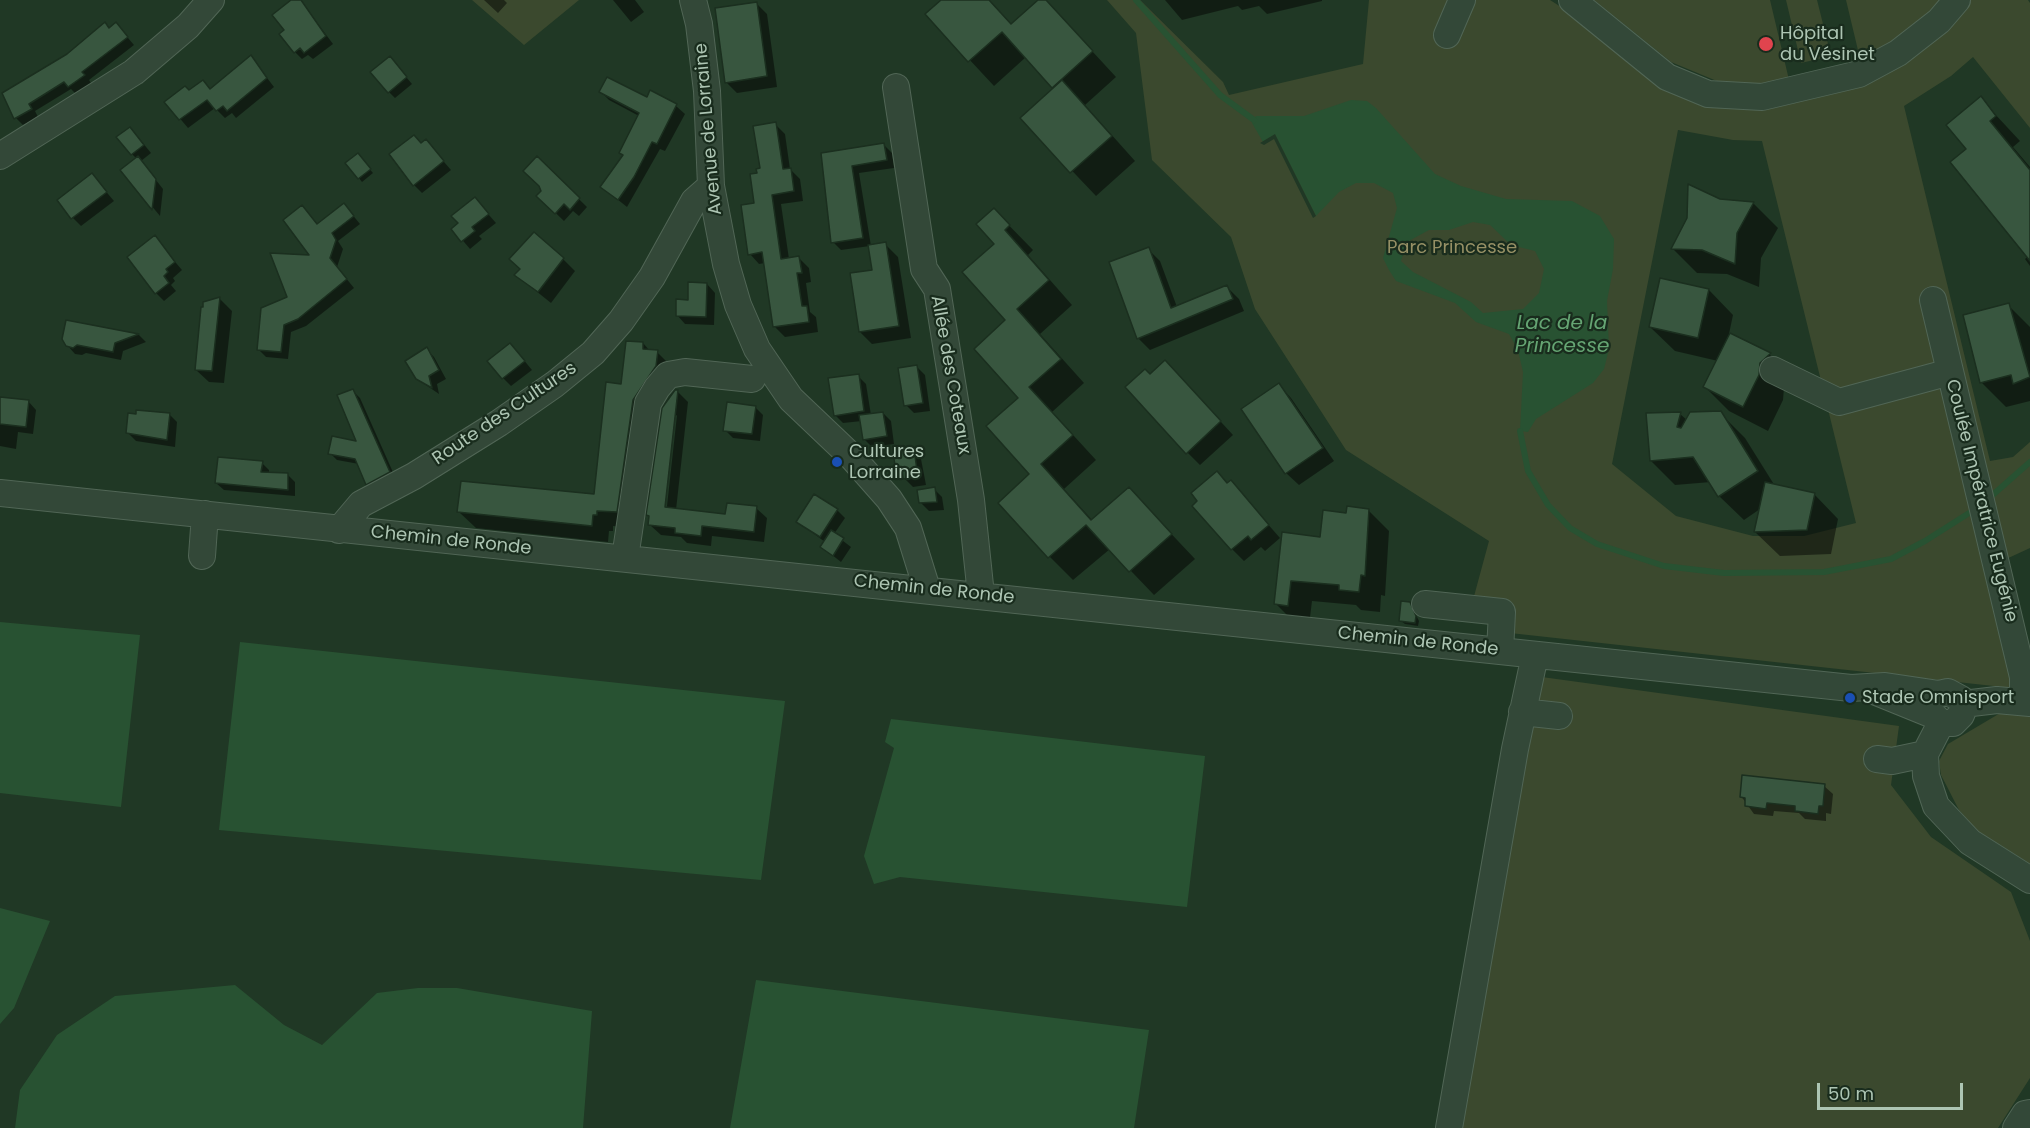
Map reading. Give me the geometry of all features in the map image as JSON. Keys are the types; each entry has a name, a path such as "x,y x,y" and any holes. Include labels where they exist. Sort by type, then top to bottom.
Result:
{"street":[{"path":"0,156 135,72 188,26 210,0"},
{"name":"Avenue de Lorraine","path":"693,0 699,24 707,91 711,186 726,264 738,305 757,349 791,399 844,449 889,499 908,528 927,589"},
{"path":"1447,35 1462,0"},
{"path":"1572,0 1667,76 1708,94 1761,97 1859,74 1898,53 1939,21 1957,0"},
{"name":"Allée des Coteaux","path":"896,87 924,269 937,289 971,501 981,595"},
{"name":"Route des Cultures","path":"339,530 361,504 414,476 499,423 555,384 593,353 621,321 652,277 694,201 711,186"},
{"name":"Coulée Impératrice Eugénie","path":"1933,300 2024,677 2026,703"},
{"path":"1773,370 1839,402 1950,372"},
{"path":"625,558 648,403 657,388 668,375 685,372 752,379"},
{"name":"Chemin de Ronde","path":"0,493 1869,689 1938,711"},
{"path":"202,556 205,514"},
{"path":"1425,604 1502,612 1500,651"},
{"path":"1449,1128 1522,712 1535,655"},
{"path":"2026,703 1996,700 1963,704 1961,715 1953,723 1938,711 1925,754 1929,792 1948,820 1970,842 2030,880"},
{"path":"1522,712 1559,716"},
{"path":"1877,759 1892,761 1925,754"},
{"path":"2016,1128 2025,1114 2030,1113"}],"green space":[{"path":"472,0 579,0 524,45"},
{"name":"Parc Princesse","path":"1107,0 1140,0 1223,82 1229,95 1363,64 1369,0 1550,0 1572,14 1655,83 1762,109 1944,28 1970,0 2028,0 2030,3 2030,128 1973,57 1951,76 1904,106 1990,461 2013,457 2030,442 2030,548 2004,560 2030,690 1510,633 1513,603 1473,600 1489,541 1346,450 1255,309 1231,237 1152,160 1136,33","holes":["1678,130 1733,140 1762,141 1856,523 1804,536 1753,536 1676,516 1612,464"]},
{"path":"1594,0 1770,0 1790,84 1724,84 1671,62"},
{"path":"1786,0 1817,0 1831,56 1801,63"},
{"path":"1846,0 1943,0 1926,17 1862,67"},
{"path":"1520,674 1899,726 1891,785 1931,837 2011,892 2030,941 2030,1078 1998,1128 1442,1128"},
{"path":"2002,712 2030,715 2030,864 1976,830 1959,810 1941,775 1939,761 1948,744"}],"water":[{"name":"Lac de la Princesse","path":"1351,100 1367,101 1376,108 1435,174 1461,186 1506,199 1572,201 1600,216 1614,239 1613,269 1607,301 1609,349 1604,369 1593,383 1536,419 1528,432 1520,431 1523,372 1518,350 1509,334 1476,322 1455,303 1396,281 1389,270 1383,258 1397,208 1393,193 1374,183 1356,183 1339,192 1316,216 1275,135 1263,142 1252,123 1256,116 1304,116","holes":["1473,222 1490,225 1511,245 1535,251 1544,269 1539,293 1523,309 1483,313 1471,302 1413,272 1401,261 1407,242 1429,230 1449,230"]},
{"path":"0,622 140,635 121,807 0,793"},
{"path":"240,642 785,701 761,880 219,830"},
{"path":"891,719 1205,756 1187,907 900,877 874,884 864,856 894,748 885,742"},
{"path":"0,908 50,921 14,1008 0,1024"},
{"path":"756,980 1149,1030 1134,1128 730,1128"},
{"path":"235,985 284,1025 322,1045 377,993 418,988 457,988 592,1011 583,1128 15,1128 20,1090 57,1035 115,996"}],"pier":[{"path":"1275,134 1316,216 1313,218 1274,139 1264,145 1260,143"}],"building":[{"path":"291,0 301,0 326,36 304,53 300,48 294,53 279,34 284,30 272,15"},
{"path":"941,0 989,0 1011,24 1038,0 1046,0 1093,51 1052,88 1002,32 968,62 925,14"},
{"path":"757,2 767,76 725,83 715,8"},
{"path":"105,22 109,28 116,22 128,37 82,72 85,75 68,87 64,82 29,104 32,109 14,119 2,93 67,54"},
{"path":"251,55 267,78 227,111 223,106 216,111 207,100 179,120 164,102 185,86 189,90 203,80 210,89"},
{"path":"390,56 407,77 388,93 370,72"},
{"path":"607,77 647,97 650,90 677,104 657,144 652,142 634,177 618,200 600,187 623,155 619,153 639,113 599,92"},
{"path":"1062,80 1112,136 1070,173 1020,118"},
{"path":"1981,96 1996,116 1990,121 2030,170 2030,261 1950,162 1966,149 1946,125"},
{"path":"776,122 783,169 791,168 794,191 772,195 781,259 799,256 802,273 797,273 802,306 807,306 809,322 773,327 762,252 748,255 741,205 754,203 750,174 757,173 756,169 760,168 753,126"},
{"path":"130,127 144,145 131,155 116,137"},
{"path":"414,135 421,143 426,139 444,161 413,186 389,154"},
{"path":"884,143 887,160 852,166 863,238 831,243 821,153"},
{"path":"358,153 371,169 358,179 345,163"},
{"path":"138,156 156,179 152,210 120,170"},
{"path":"537,156 580,198 570,210 564,204 555,214 536,196 541,191 539,186 523,171"},
{"path":"92,173 107,192 71,219 57,200"},
{"path":"1688,184 1720,199 1754,202 1737,233 1735,264 1702,250 1671,249 1687,218"},
{"path":"475,197 489,214 472,227 475,231 461,242 451,229 458,223 451,216"},
{"path":"344,203 354,216 332,233 336,240 330,258 347,279 298,319 284,325 281,352 257,350 261,308 287,297 270,253 309,255 283,220 302,205 317,224"},
{"path":"994,208 1010,225 1005,230 1049,280 1017,309 1061,359 1029,387 1073,435 1041,464 1091,520 1129,487 1172,534 1129,572 1086,525 1048,558 998,503 1029,474 986,426 1018,398 974,349 1005,320 962,272 994,244 976,224"},
{"path":"534,232 564,258 538,292 514,275 520,269 509,259"},
{"path":"155,235 175,262 166,269 168,272 164,276 169,283 155,294 127,257"},
{"path":"886,242 899,326 859,332 850,273 872,270 868,245"},
{"path":"1149,247 1171,308 1227,285 1233,299 1137,339 1109,262"},
{"path":"1660,278 1709,289 1698,338 1649,327"},
{"path":"688,282 707,283 706,317 676,316 676,299 688,300"},
{"path":"220,297 212,371 195,370 201,307 203,307 203,302"},
{"path":"2009,303 2030,377 2013,384 2011,375 1980,383 1963,315"},
{"path":"66,320 139,334 115,343 113,352 77,345 73,348 66,346 62,339"},
{"path":"1730,333 1771,353 1760,363 1759,375 1743,407 1703,387"},
{"path":"626,341 643,342 643,349 658,350 656,366 633,400 617,512 597,511 597,515 593,515 592,526 457,512 461,481 594,494 606,382 621,384"},
{"path":"510,343 525,361 502,379 487,361"},
{"path":"427,347 439,370 429,376 432,388 416,379 405,361"},
{"path":"1165,360 1221,421 1186,454 1125,387 1145,369 1150,374"},
{"path":"917,365 923,403 904,406 898,368"},
{"path":"859,374 864,411 834,416 828,378"},
{"path":"1279,383 1323,448 1285,474 1241,409"},
{"path":"353,389 390,472 366,485 355,459 328,454 332,436 356,441 337,395"},
{"path":"675,390 678,390 665,507 725,514 727,503 757,506 754,532 702,526 701,536 675,533 675,528 648,525 649,516 646,515 662,408"},
{"path":"0,397 29,400 26,427 0,424"},
{"path":"727,402 756,406 752,434 723,431"},
{"path":"136,410 170,413 167,440 126,433 128,413 136,414"},
{"path":"1721,411 1758,471 1718,497 1693,457 1650,461 1646,413 1681,412 1677,427 1681,428 1690,412"},
{"path":"883,412 887,436 863,440 859,415"},
{"path":"914,449 918,477 903,479 902,471 896,472 893,452"},
{"path":"218,457 263,461 261,472 288,473 288,490 215,483"},
{"path":"1217,471 1227,483 1231,480 1269,525 1251,540 1248,536 1231,550 1192,506 1197,501 1191,493"},
{"path":"1765,482 1815,493 1807,530 1754,532"},
{"path":"935,487 937,502 919,503 917,490"},
{"path":"814,494 838,509 820,537 796,522"},
{"path":"1347,506 1369,509 1365,576 1361,575 1359,592 1339,590 1339,585 1291,581 1288,606 1274,604 1282,532 1320,537 1323,510 1346,513"},
{"path":"831,530 844,538 833,556 820,547"},
{"path":"1401,601 1410,602 1416,616 1415,623 1399,621"},
{"path":"1742,775 1825,784 1823,806 1819,806 1818,814 1795,811 1795,806 1767,803 1766,809 1745,806 1745,798 1740,797"}],"waterway":[{"path":"1136,0 1220,95 1254,120"},
{"path":"1520,431 1528,471 1548,505 1570,528 1597,544 1664,566 1724,573 1824,572 1891,559 1925,541 1977,508"},
{"path":"1987,500 2030,462"}],"place":[{"name":"Hôpital du Vésinet","path":"1766,44"},
{"name":"Cultures Lorraine","path":"837,462"},
{"name":"Stade Omnisport","path":"1850,698"}]}
